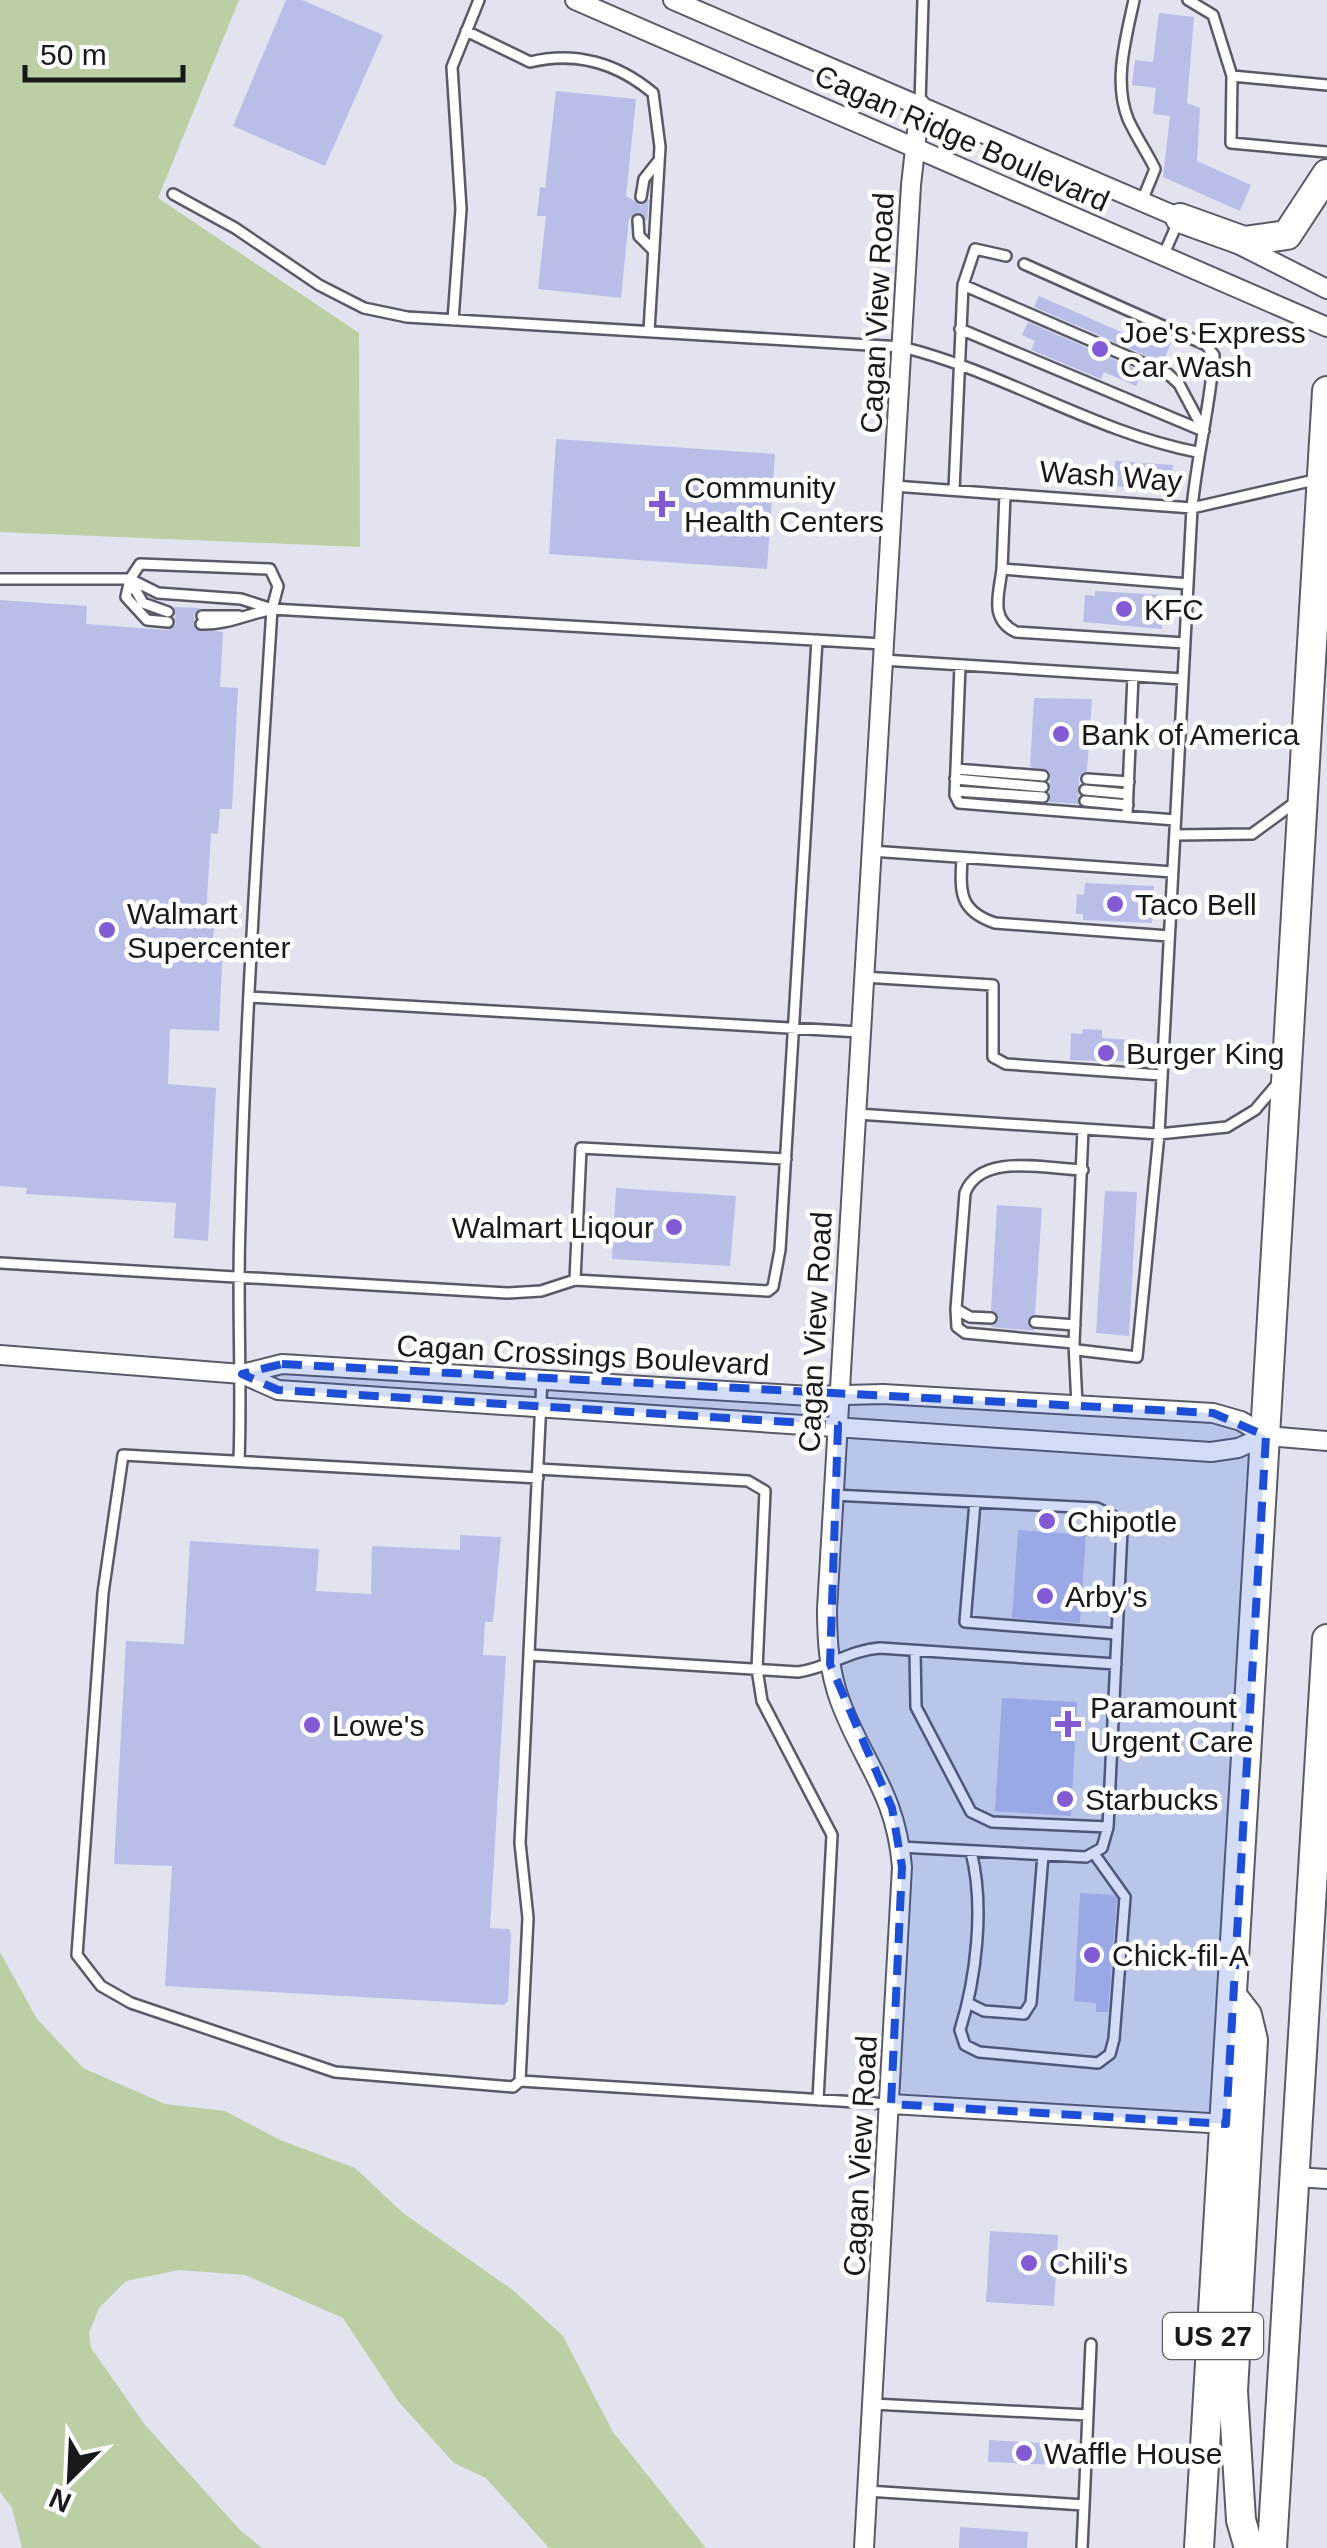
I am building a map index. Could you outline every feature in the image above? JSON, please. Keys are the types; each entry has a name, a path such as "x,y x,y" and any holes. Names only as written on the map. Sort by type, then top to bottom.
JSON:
{"highway":[{"path":"1180,218 1244,241 1287,236 1327,174"},
{"name":"US 27","path":"1200,2548 1327,392"},
{"name":"US 27","path":"1272,2548 1327,1639"},
{"path":"1233,1997 1247,2014 1253,2040 1233,2391 1240,2520 1249,2548"}],"street":[{"name":"Cagan Ridge Boulevard","path":"575,0 1327,327"},
{"name":"Cagan Ridge Boulevard","path":"673,0 1180,218 1327,290"},
{"name":"Cagan View Road","path":"864,2548 891,2104 900,1846 886,1790 847,1718 830,1664 827,1609 914,148 920,104"},
{"name":"Cagan Crossings Boulevard","path":"0,1355 242,1374 282,1364 1214,1413 1241,1421 1266,1436"},
{"path":"242,1374 278,1390 1211,1452 1266,1436 1327,1441"},
{"path":"891,2104 1226,2124"},
{"path":"1296,2177 1327,2179"}],"lane":[{"path":"453,320 460,210 452,67 479,0"},
{"path":"920,104 924,0"},
{"path":"1134,0 1123,57 1122,94 1128,118 1155,169 1142,202"},
{"path":"1188,0 1213,15 1232,76 1231,143 1327,152"},
{"path":"466,30 530,62 556,56 582,57 642,84 652,94 658,113 659,160 648,331"},
{"path":"1232,76 1327,85"},
{"path":"640,197 644,179 659,160"},
{"path":"174,194 364,308 453,320 902,347 958,361 1147,442 1197,452"},
{"path":"1163,256 1180,218"},
{"path":"638,220 640,236 654,252"},
{"path":"954,490 963,284 975,248 1006,256"},
{"path":"1024,264 1212,349 1210,416 1197,452 1192,508 1160,1134 1137,1356 966,1333 957,1326 956,1309 965,1193 971,1177 986,1167 1083,1170"},
{"path":"963,284 1168,374 1178,384 1204,432"},
{"path":"960,329 1204,432"},
{"name":"Wash Way","path":"894,486 1192,508 1322,478"},
{"path":"1005,494 996,612 1002,626 1016,632 1185,643"},
{"path":"168,617 147,620 126,597 130,579 140,564 270,569 278,586 272,609 250,998 238,1277 242,1374 239,1460"},
{"path":"1002,569 1188,584"},
{"path":"0,578 130,579 158,593 241,599 272,609 817,640 960,665 1183,679"},
{"path":"202,620 228,624 239,616 272,609"},
{"path":"0,1262 506,1293 542,1291 575,1280 768,1291 777,1282 778,1272 817,640"},
{"path":"960,665 955,793 959,803 980,808 1128,799"},
{"path":"1128,799 1134,676"},
{"path":"955,793 1043,787 956,774"},
{"path":"1128,799 1086,790 1128,799 1175,820"},
{"path":"1174,835 1252,834 1303,796"},
{"path":"871,852 1173,872"},
{"path":"962,858 960,893 965,908 977,917 995,923 1169,936"},
{"path":"863,977 993,985 993,1057 1006,1064 1162,1075"},
{"path":"250,998 860,1032"},
{"path":"855,1114 1160,1134 1227,1126 1255,1110 1286,1073"},
{"path":"1076,1406 1075,1325 1083,1129"},
{"path":"575,1280 581,1148 786,1159"},
{"path":"956,1309 970,1317 991,1318"},
{"path":"1035,1322 1075,1325"},
{"path":"520,2081 528,1918 520,1843 542,1380"},
{"path":"818,2100 832,1835 824,1812 767,1717 757,1670 766,1499 762,1486 748,1482 123,1455 103,1592 78,1955 101,1986 130,2003 335,2072 513,2087 520,2081 818,2100 891,2104"},
{"path":"833,1495 1097,1508 1113,1516 1122,1530 1108,1827 1102,1848 1096,1854 1043,1855 900,1846"},
{"path":"975,1502 965,1622 1117,1634"},
{"path":"530,1655 798,1672 866,1649 1116,1664"},
{"path":"915,1651 916,1707 964,1804 992,1822 1108,1827"},
{"path":"971,1852 977,1874 970,2004 960,2030 965,2045 980,2052 1098,2063 1110,2054 1114,2039 1125,1897 1096,1854"},
{"path":"970,2004 984,2011 1024,2014 1031,2003 1043,1855"},
{"path":"1082,2548 1091,2344"},
{"path":"873,2404 1088,2415"},
{"path":"867,2491 1084,2505"}],"highlighted area":[{"path":"282,1364 1213,1413 1266,1436 1226,2124 891,2104 902,1867 892,1808 830,1664 838,1425 278,1390 242,1374"}],"green space":[{"path":"0,0 239,0 158,198 359,333 360,547 0,532"},
{"path":"0,1952 37,2019 83,2068 165,2104 225,2111 280,2140 355,2168 403,2213 514,2291 563,2336 613,2432 706,2548 549,2548 486,2478 454,2463 398,2401 343,2318 245,2275 179,2270 126,2281 99,2308 89,2333 91,2348 145,2425 240,2530 262,2548 22,2548 12,2508 0,2492"}],"building":[{"path":"286,0 302,0 383,35 325,166 233,126"},
{"path":"1159,13 1194,17 1187,103 1200,108 1197,161 1251,185 1240,211 1163,177 1170,116 1153,114 1156,88 1132,85 1135,60 1153,62"},
{"path":"556,91 636,99 626,196 641,205 649,199 647,221 638,212 629,219 621,298 538,289 546,216 537,216 540,187 545,188"},
{"path":"1039,296 1146,343 1151,331 1172,340 1164,360 1034,307"},
{"path":"1028,322 1143,372 1136,386 1104,372 1101,379 1031,350 1035,341 1022,335"},
{"name":"Community Health Centers","path":"556,439 775,454 767,569 549,554"},
{"path":"1115,461 1173,465 1171,490 1114,486"},
{"name":"KFC","path":"1095,591 1164,595 1162,629 1083,622 1085,595 1095,596"},
{"name":"Walmart Supercenter","path":"0,600 87,606 86,624 167,630 176,624 174,607 200,608 194,615 195,629 223,632 220,687 238,688 232,809 220,809 218,834 211,833 206,916 214,917 213,942 223,943 219,1031 170,1029 168,1084 216,1088 208,1241 174,1238 176,1203 26,1194 27,1188 0,1186"},
{"name":"Bank of America","path":"1034,698 1092,699 1087,771 1079,777 1078,804 1049,802 1050,772 1030,767"},
{"name":"Taco Bell","path":"1085,883 1154,886 1152,923 1083,920 1083,914 1076,914 1077,894 1084,895"},
{"name":"Burger King","path":"1083,1029 1102,1030 1102,1038 1143,1041 1140,1062 1070,1060 1071,1033 1082,1034"},
{"name":"Walmart Liqour","path":"616,1188 736,1196 730,1266 612,1259"},
{"path":"1105,1191 1137,1192 1129,1336 1096,1333"},
{"path":"997,1205 1042,1208 1035,1314 1027,1322 1035,1331 991,1327 999,1319 991,1310"},
{"path":"1018,1530 1086,1535 1080,1623 1012,1618"},
{"name":"Lowe's","path":"460,1535 501,1537 493,1622 485,1622 483,1655 506,1656 490,1928 509,1929 511,1934 508,2001 504,2005 165,1986 172,1866 114,1864 126,1641 184,1644 190,1541 319,1549 316,1591 371,1594 372,1546 460,1550"},
{"path":"1002,1698 1077,1702 1071,1816 995,1811"},
{"path":"1080,1893 1114,1895 1117,1899 1108,2012 1096,2012 1096,2003 1074,2001"},
{"name":"Chili's","path":"990,2231 1058,2235 1057,2252 1070,2252 1068,2274 1056,2274 1054,2306 986,2302"},
{"name":"Waffle House","path":"989,2440 1060,2444 1059,2465 988,2462"},
{"path":"960,2527 1028,2532 1027,2548 959,2548"}],"place":[{"name":"Joe's Express Car Wash","path":"1100,349"},
{"name":"Community Health Centers","path":"662,504"},
{"name":"KFC","path":"1124,609"},
{"name":"Bank of America","path":"1061,734"},
{"name":"Taco Bell","path":"1115,904"},
{"name":"Walmart Supercenter","path":"107,930"},
{"name":"Burger King","path":"1106,1053"},
{"name":"Walmart Liqour","path":"674,1227"},
{"name":"Chipotle","path":"1047,1521"},
{"name":"Arby's","path":"1045,1596"},
{"name":"Paramount Urgent Care","path":"1068,1724"},
{"name":"Lowe's","path":"312,1725"},
{"name":"Starbucks","path":"1065,1799"},
{"name":"Chick-fil-A","path":"1092,1955"},
{"name":"Chili's","path":"1029,2263"},
{"name":"Waffle House","path":"1024,2453"}]}
